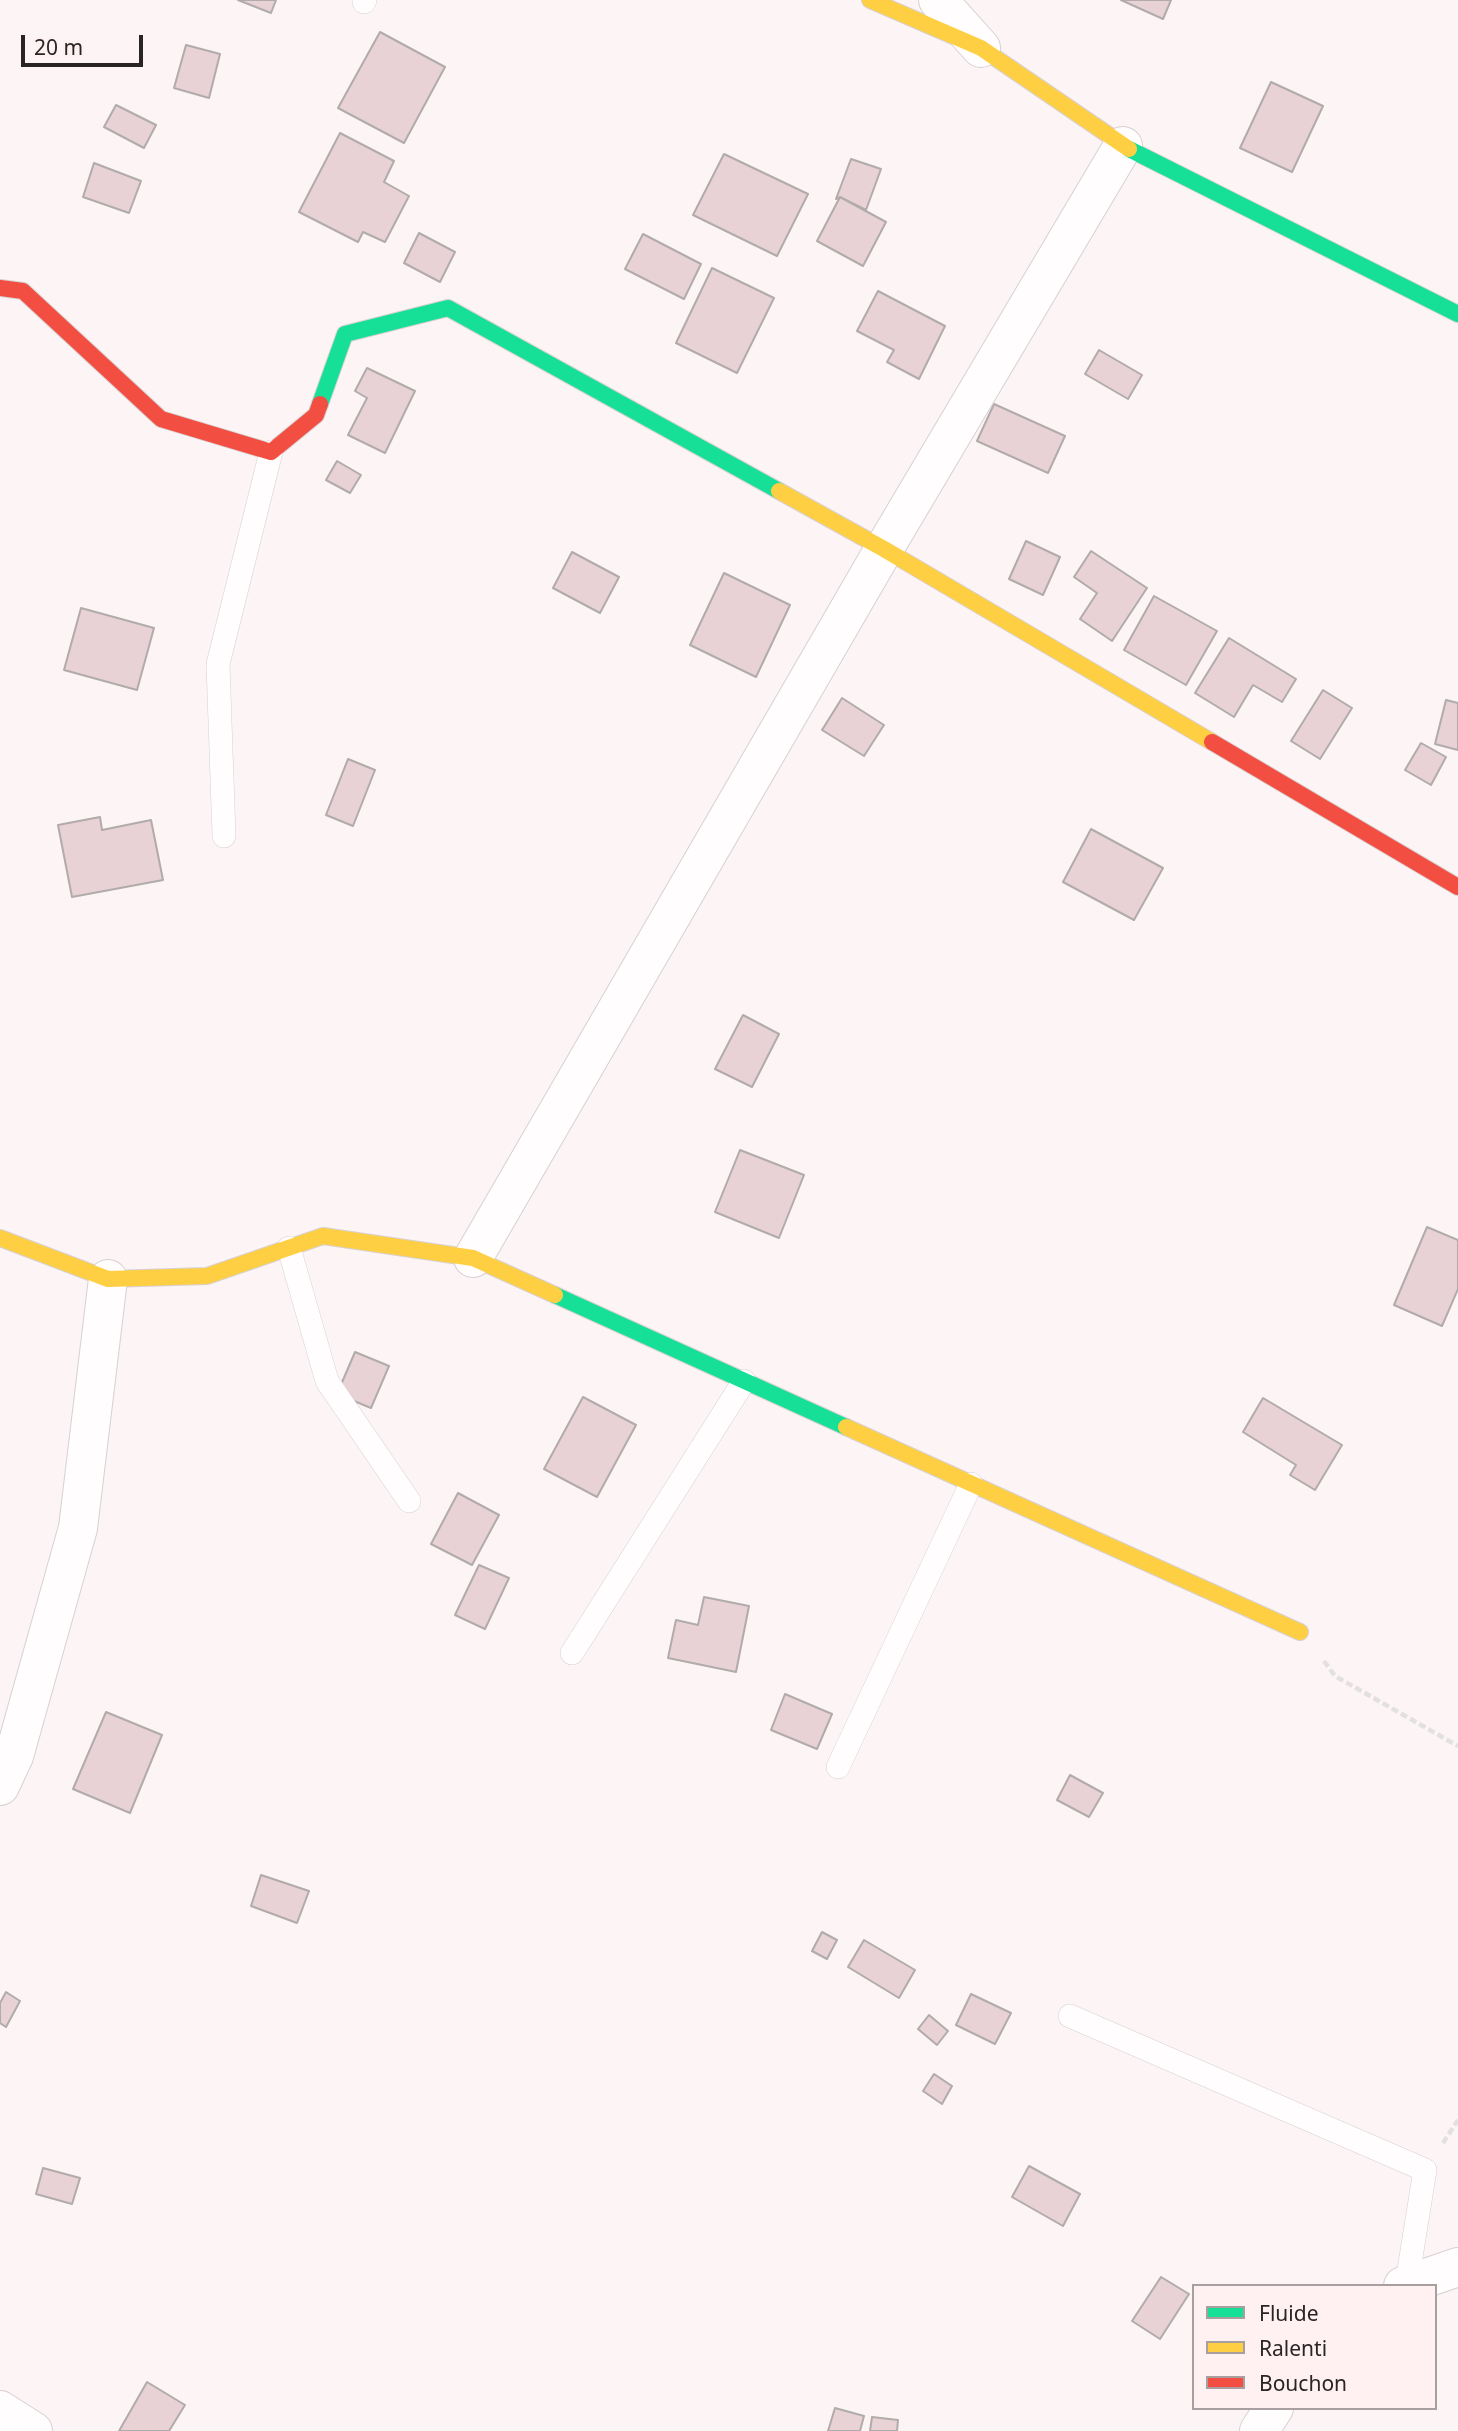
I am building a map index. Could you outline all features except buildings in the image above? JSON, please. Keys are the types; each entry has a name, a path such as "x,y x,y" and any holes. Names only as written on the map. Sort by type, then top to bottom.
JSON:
{"street":[{"path":"870,0 981,48 1124,145 1458,314"},
{"path":"938,0 981,48"},
{"path":"473,1258 884,549 1124,145"},
{"path":"0,288 23,290 161,419 271,452 316,415 345,334 449,309 884,549 1458,887"},
{"path":"0,1238 108,1279 207,1276 323,1236 473,1258 1300,1632"},
{"path":"0,1786 14,1756 78,1528 108,1279"},
{"path":"1405,2284 1458,2267"},
{"path":"0,2410 33,2431"},
{"path":"1259,2431 1273,2410"}],"lane":[{"path":"224,836 218,664 271,452"},
{"path":"289,1248 327,1381 409,1501"},
{"path":"572,1653 744,1381"},
{"path":"838,1768 971,1484"},
{"path":"1070,2016 1425,2170 1405,2284"}],"path":[{"path":"1300,1632 1335,1676 1458,1746"}],"traffic: fast":[{"path":"1129,149 1458,314"},
{"path":"320,404 345,334 448,308 779,491"},
{"path":"555,1295 846,1427"}],"traffic: slow":[{"path":"870,0 981,48 1129,149"},
{"path":"779,491 884,549 1212,742"},
{"path":"0,1238 108,1279 207,1276 323,1236 473,1258 555,1295"},
{"path":"846,1427 1300,1632"}],"traffic: jam":[{"path":"0,288 23,291 161,419 271,452 316,415 320,404"},
{"path":"1212,742 1458,887"}]}
